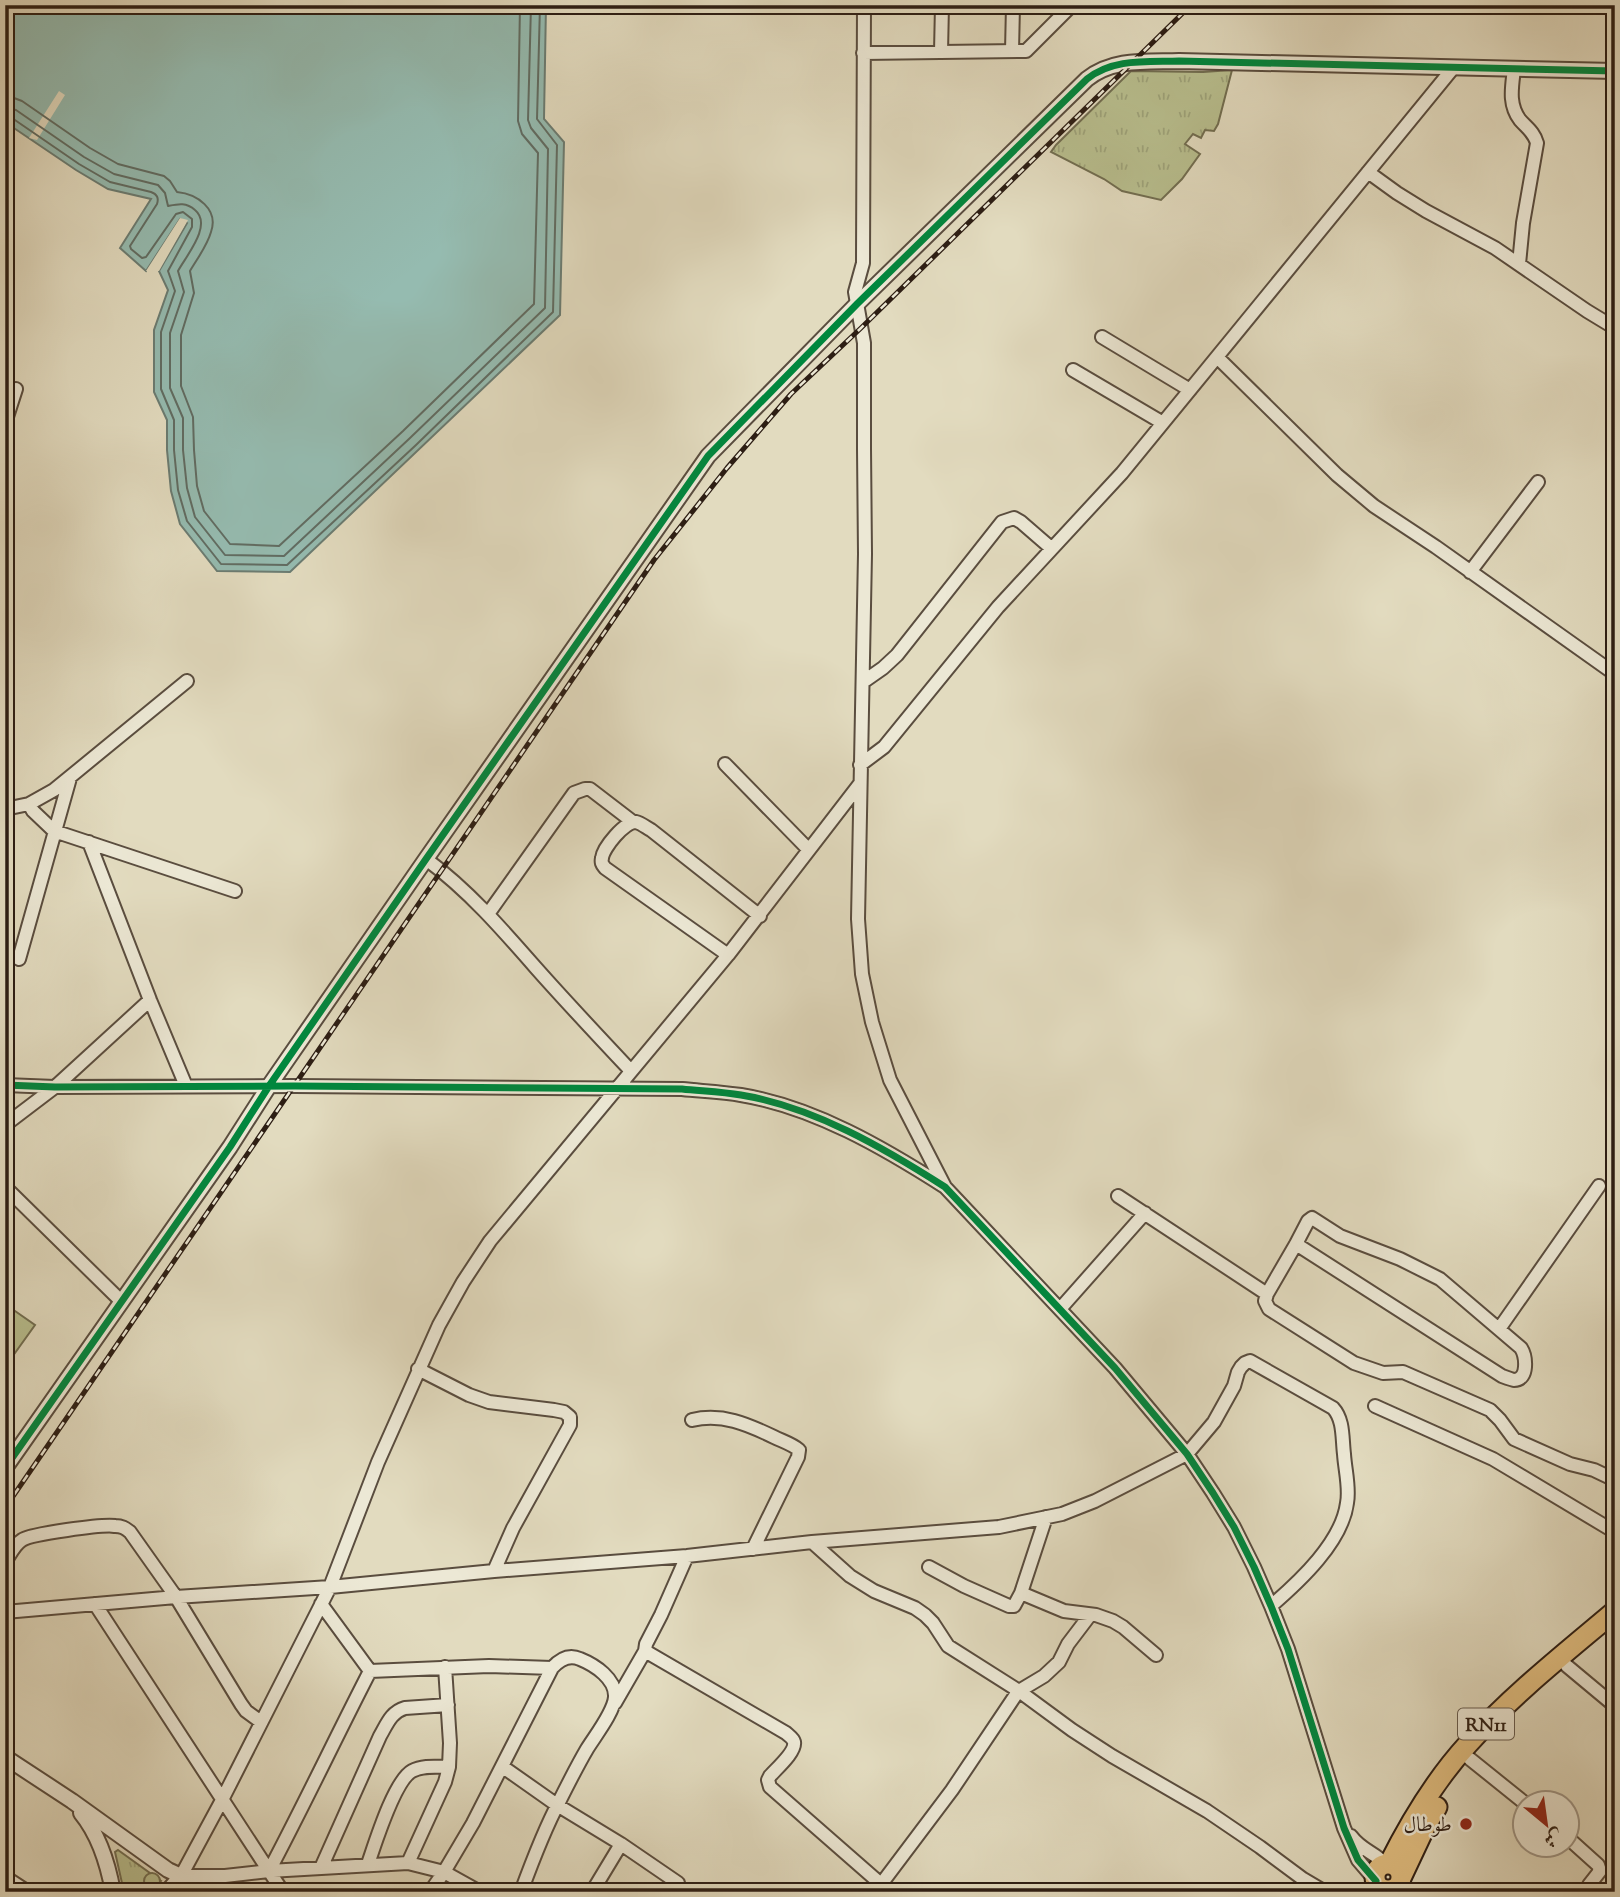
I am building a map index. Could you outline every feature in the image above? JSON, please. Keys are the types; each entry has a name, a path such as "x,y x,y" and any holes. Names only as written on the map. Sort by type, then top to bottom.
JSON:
{"main road":[{"name":"RN11","path":"1386,1881 1470,1759 1511,1715 1614,1625"},
{"name":"RN11","path":"1386,1881 1437,1784 1466,1746 1518,1693 1614,1625"}],"street":[{"path":"864,5 863,263 855,292 864,343 865,554 858,919 862,974 872,1022 890,1080 946,1187 1115,1368 1187,1454 1234,1527 1255,1567 1288,1649 1343,1828 1358,1860 1386,1881"},
{"path":"941,52 942,5"},
{"path":"1012,51 1013,5"},
{"path":"863,53 1026,51 1072,5"},
{"path":"5,1468 692,475 857,304 1087,79 1109,66 1132,62 1179,61 1615,71"},
{"path":"860,765 884,747 998,607 1122,473 1454,67"},
{"path":"1514,69 1512,104 1521,121 1534,134 1537,143 1519,264"},
{"path":"1368,172 1418,206 1463,229 1519,264 1615,328"},
{"path":"1102,337 1190,390"},
{"path":"1217,357 1337,475 1374,506 1615,674"},
{"path":"1073,370 1163,423"},
{"path":"5,424 16,389"},
{"path":"1470,572 1538,482"},
{"path":"863,682 897,655 1002,522 1014,519 1021,522 1051,548"},
{"path":"5,809 29,804 54,790 187,681"},
{"path":"725,764 809,849"},
{"path":"19,959 70,775"},
{"path":"167,1892 181,1876 222,1800 330,1587 378,1462 418,1369 451,1304 490,1241 760,916 859,785"},
{"path":"488,914 574,793 590,789 633,822 651,830 760,916"},
{"path":"29,804 54,831 235,891"},
{"path":"633,822 612,839 602,856 603,865 609,872 728,955"},
{"path":"89,842 186,1086"},
{"path":"426,859 443,871 488,914 631,1071"},
{"path":"5,1125 55,1087 150,1000"},
{"path":"5,1086 682,1089 741,1095 812,1115 848,1131 946,1187"},
{"path":"1499,1329 1599,1186"},
{"path":"5,1187 122,1302"},
{"path":"1118,1196 1267,1294"},
{"path":"1060,1309 1145,1213"},
{"path":"1296,1244 1502,1376 1518,1380 1523,1375 1524,1354 1521,1348 1440,1279 1400,1259 1340,1236 1312,1218 1308,1221 1267,1294 1265,1301 1269,1309 1354,1363 1383,1373 1403,1372 1490,1410 1514,1439 1570,1464 1594,1470 1615,1480"},
{"path":"5,1612 330,1587 999,1527 1062,1514 1095,1501 1187,1454 1214,1422 1234,1386 1238,1372 1248,1361 1333,1408 1340,1418 1348,1500 1344,1517 1328,1545 1306,1573 1271,1606"},
{"path":"418,1369 489,1402 554,1410 568,1413 570,1417 569,1425 513,1528 494,1571"},
{"path":"1375,1406 1493,1459 1615,1532"},
{"path":"692,1420 713,1417 729,1419 769,1434 799,1450 753,1549"},
{"path":"929,1567 1009,1606 1016,1604 1046,1517"},
{"path":"5,1562 18,1544 27,1537 92,1527 122,1527 130,1532 176,1597 241,1704 261,1722"},
{"path":"812,1542 850,1576 874,1591 926,1615 948,1646 1019,1691 1112,1756 1207,1811 1325,1892"},
{"path":"521,1892 557,1804 645,1651 688,1556"},
{"path":"1021,1592 1064,1611 1102,1617 1118,1624 1156,1655"},
{"path":"94,1604 283,1892"},
{"path":"321,1604 370,1671"},
{"path":"645,1651 793,1739 792,1751 768,1780 770,1787 884,1889 1019,1691 1044,1676 1059,1662 1068,1644 1090,1615"},
{"path":"430,1892 473,1823 552,1668 568,1657 579,1658 588,1663 612,1683 615,1698 613,1707"},
{"path":"370,1671 505,1666 552,1668"},
{"path":"1567,1666 1615,1706"},
{"path":"408,1863 445,1782 449,1767 445,1667"},
{"path":"270,1871 370,1671"},
{"path":"321,1868 391,1717 398,1710 405,1708 448,1705"},
{"path":"5,1758 72,1801 168,1870 181,1876 225,1876 408,1863 444,1872 480,1892"},
{"path":"1470,1759 1512,1793"},
{"path":"368,1864 404,1777 426,1767 449,1767"},
{"path":"503,1767 678,1883"},
{"path":"72,1801 96,1835 114,1892"},
{"path":"1343,1828 1357,1844 1379,1858 1386,1881"},
{"path":"592,1892 621,1844"},
{"path":"1582,1851 1598,1865 1600,1871 1589,1885"},
{"path":"5,1877 29,1892"}],"green space":[{"path":"1232,70 1218,124 1214,131 1205,130 1201,138 1193,134 1185,144 1200,154 1182,179 1161,200 1122,191 1051,152 1131,71"},
{"path":"5,1304 35,1325 5,1367"},
{"path":"118,1850 161,1881 151,1892 124,1892 115,1852"},
{"path":"149,1873 155,1873 160,1881 158,1887 149,1889 144,1884 144,1878"}],"water":[{"path":"5,5 546,5 544,119 564,142 560,315 290,572 217,571 180,524 171,491 167,420 154,392 154,330 168,290 159,271 187,223 180,219 146,271 120,248 151,199 108,189 5,122"}],"pier":[{"path":"59,91 65,95 37,140 29,138"},
{"path":"180,218 188,220 159,271 156,271 181,223 150,271 146,271"}],"railway":[{"path":"5,1508 654,560 727,468 791,394 1191,5"}],"cycle path":[{"path":"5,1468 708,456 857,304 1087,79 1119,64 1155,61 1615,71"},
{"path":"5,1085 682,1089 741,1095 795,1109 848,1131 898,1158 945,1187 1115,1368 1187,1454 1213,1493 1234,1527 1271,1606 1288,1649 1344,1828 1358,1860 1376,1881"}],"place":[{"name":"طوطال","path":"1466,1824"}]}
